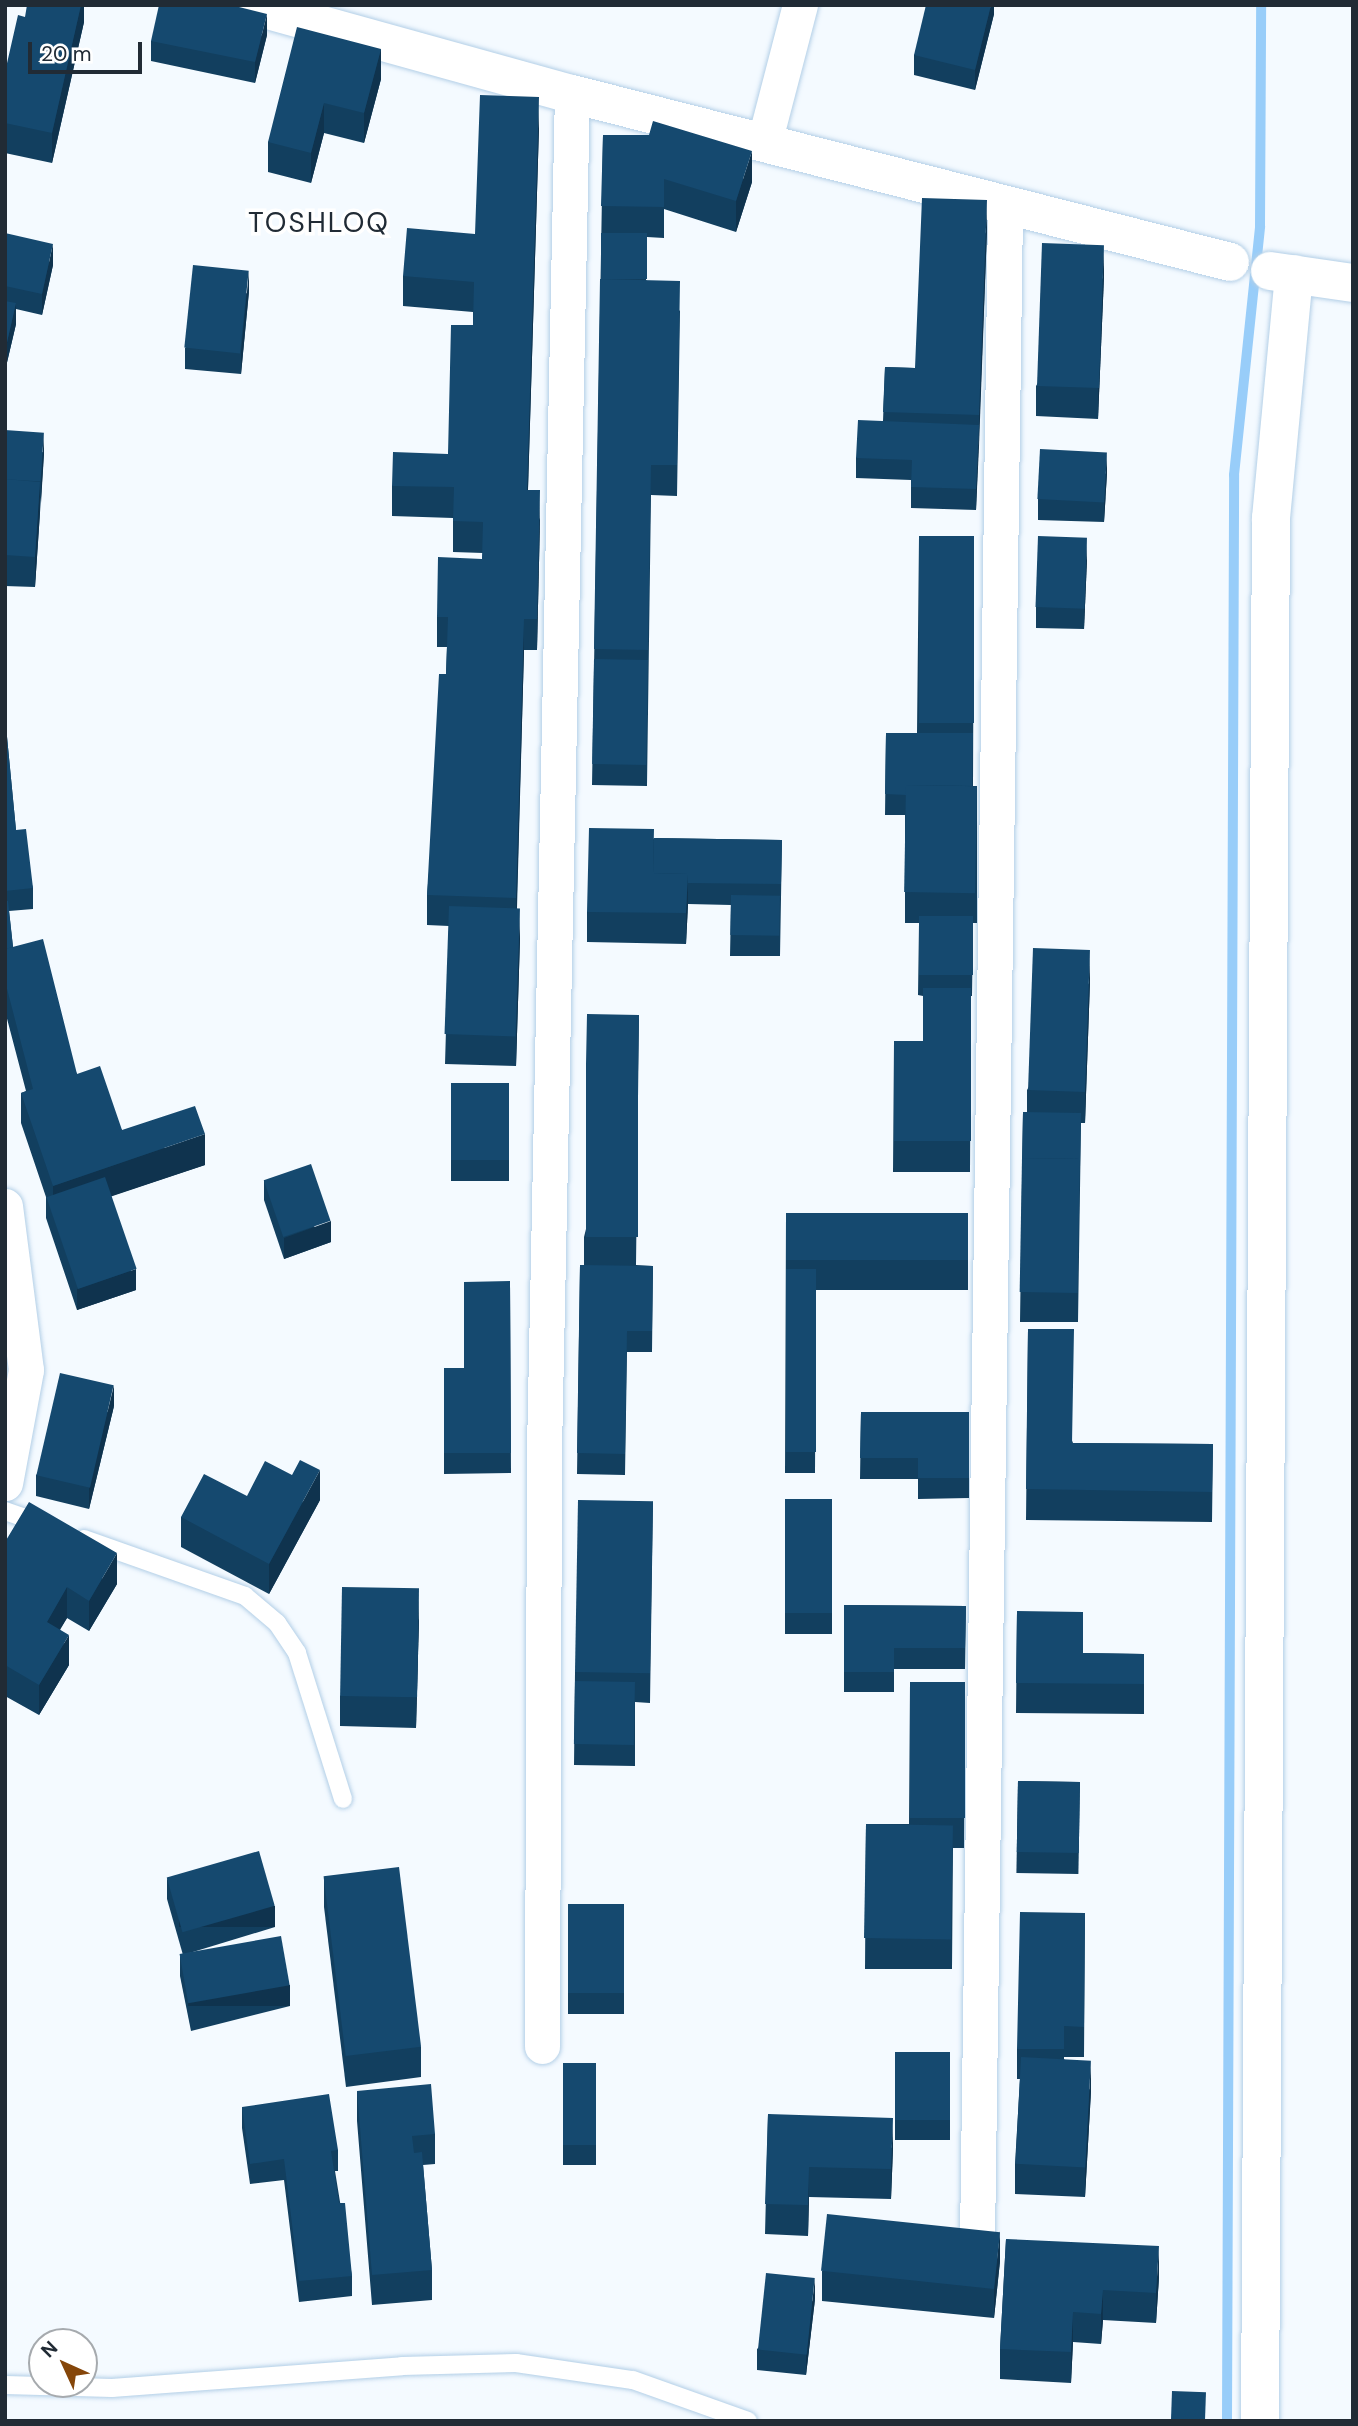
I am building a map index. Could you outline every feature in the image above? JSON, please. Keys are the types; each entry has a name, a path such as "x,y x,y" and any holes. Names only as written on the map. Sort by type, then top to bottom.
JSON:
{"street":[{"path":"250,5 572,94 1230,262 1353,283"},
{"path":"764,143 800,5"},
{"path":"542,2046 544,1450 572,94"},
{"path":"977,2240 1005,205"},
{"path":"1260,2421 1271,518 1281,272"},
{"path":"5,1206 26,1370 5,1482"}],"lane":[{"path":"5,1511 246,1596 277,1623 297,1653 343,1799"},
{"path":"5,2385 112,2388 402,2366 516,2363 634,2380 748,2421"}],"building":[{"path":"27,5 81,5 52,133 5,123 5,72 18,15 25,17"},
{"path":"159,5 231,5 267,14 255,62 151,41"},
{"path":"926,5 991,5 975,70 914,55"},
{"path":"297,27 381,49 364,113 324,103 311,153 268,142"},
{"path":"480,95 539,97 527,490 540,490 537,619 524,619 516,898 427,895 439,674 446,674 448,617 437,617 438,557 482,559 483,522 453,521 454,487 392,486 393,452 448,454 451,325 473,325 474,282 403,276 407,228 475,234"},
{"path":"653,121 752,151 736,201 664,179 664,207 601,206 603,135 649,135"},
{"path":"922,198 987,200 979,415 883,412 885,367 915,368"},
{"path":"5,233 53,244 42,294 5,286"},
{"path":"601,233 647,233 647,279 601,279"},
{"path":"1042,243 1104,245 1099,388 1037,386"},
{"path":"193,265 249,271 240,353 184,348"},
{"path":"600,279 680,281 677,465 651,465 648,650 594,649"},
{"path":"5,301 16,303 5,351"},
{"path":"858,420 979,425 976,489 911,487 912,460 856,458"},
{"path":"5,430 44,433 40,482 5,479"},
{"path":"1040,449 1107,453 1104,502 1037,499"},
{"path":"5,479 40,482 35,557 5,555"},
{"path":"919,536 974,536 974,723 919,723"},
{"path":"1038,536 1087,538 1084,609 1036,607"},
{"path":"594,659 648,660 646,765 592,764"},
{"path":"5,716 16,830 26,829 33,888 5,891"},
{"path":"886,733 973,733 972,786 906,785 906,795 885,794"},
{"path":"906,785 977,786 975,893 904,892"},
{"path":"589,828 654,829 653,873 688,874 686,913 587,912"},
{"path":"654,838 782,840 781,884 688,883 688,874 653,873"},
{"path":"731,895 780,896 779,936 730,935"},
{"path":"5,901 8,901 13,947 5,949"},
{"path":"449,906 520,908 515,1036 445,1034"},
{"path":"919,916 973,916 973,975 919,975"},
{"path":"43,939 77,1074 100,1066 122,1130 195,1106 205,1134 53,1186 21,1093 33,1089 5,981 5,949"},
{"path":"1033,948 1090,950 1085,1092 1028,1090"},
{"path":"923,988 971,988 971,1041 923,1041"},
{"path":"587,1014 639,1015 638,1073 638,1064 586,1064"},
{"path":"894,1041 971,1041 971,1141 894,1141"},
{"path":"586,1064 638,1064 638,1237 586,1237"},
{"path":"451,1083 509,1083 509,1160 451,1160"},
{"path":"1023,1112 1081,1113 1080,1168 1080,1159 1022,1158"},
{"path":"1022,1158 1080,1159 1078,1293 1020,1292"},
{"path":"311,1164 331,1221 283,1237 264,1180"},
{"path":"105,1177 137,1269 78,1289 46,1197"},
{"path":"786,1213 968,1213 968,1260 786,1260"},
{"path":"580,1265 653,1266 652,1331 627,1331 625,1454 577,1453"},
{"path":"786,1269 816,1269 816,1452 786,1452"},
{"path":"510,1281 511,1453 444,1453 444,1368 464,1368 464,1282"},
{"path":"1028,1329 1074,1329 1072,1443 1213,1444 1212,1492 1026,1489"},
{"path":"60,1373 114,1385 90,1488 36,1475"},
{"path":"861,1412 969,1412 969,1478 918,1478 918,1458 860,1458"},
{"path":"300,1460 320,1470 269,1564 181,1517 204,1474 247,1496 265,1461 292,1475"},
{"path":"785,1499 832,1499 832,1613 785,1613"},
{"path":"578,1500 653,1501 650,1673 575,1672"},
{"path":"29,1502 117,1553 89,1601 67,1587 47,1622 69,1635 39,1685 5,1665 5,1542"},
{"path":"342,1587 419,1588 417,1697 340,1696"},
{"path":"844,1605 966,1606 965,1648 894,1648 894,1672 844,1672"},
{"path":"1017,1611 1083,1612 1083,1653 1144,1654 1144,1684 1016,1683"},
{"path":"575,1681 635,1682 634,1745 574,1744"},
{"path":"910,1682 965,1682 965,1818 910,1818"},
{"path":"1018,1781 1080,1782 1079,1853 1017,1852"},
{"path":"866,1824 953,1826 951,1940 864,1938"},
{"path":"259,1851 275,1906 182,1932 167,1877"},
{"path":"399,1867 421,2047 346,2056 324,1876"},
{"path":"568,1904 624,1904 624,1993 568,1993"},
{"path":"1020,1912 1085,1913 1084,2027 1064,2026 1064,2049 1017,2049"},
{"path":"281,1936 290,1985 188,2003 180,1954"},
{"path":"895,2052 950,2052 950,2120 895,2120"},
{"path":"1021,2057 1091,2061 1085,2168 1015,2164"},
{"path":"563,2063 596,2063 596,2145 563,2145"},
{"path":"431,2084 435,2134 412,2136 414,2153 422,2152 432,2270 372,2275 357,2091"},
{"path":"329,2094 338,2150 331,2151 339,2203 345,2203 352,2276 299,2281 284,2159 250,2164 242,2107"},
{"path":"768,2114 893,2118 891,2169 809,2167 808,2205 765,2204"},
{"path":"827,2214 1000,2232 994,2289 821,2271"},
{"path":"1006,2239 1159,2246 1156,2293 1103,2290 1101,2314 1073,2312 1071,2352 1000,2349"},
{"path":"766,2273 815,2278 807,2355 758,2350"},
{"path":"1172,2391 1206,2392 1205,2421 1171,2421"}],"waterway":[{"path":"1227,2421 1234,475 1260,226 1261,5"}],"district":[{"name":"TOSHLOQ","path":"319,223"}]}
